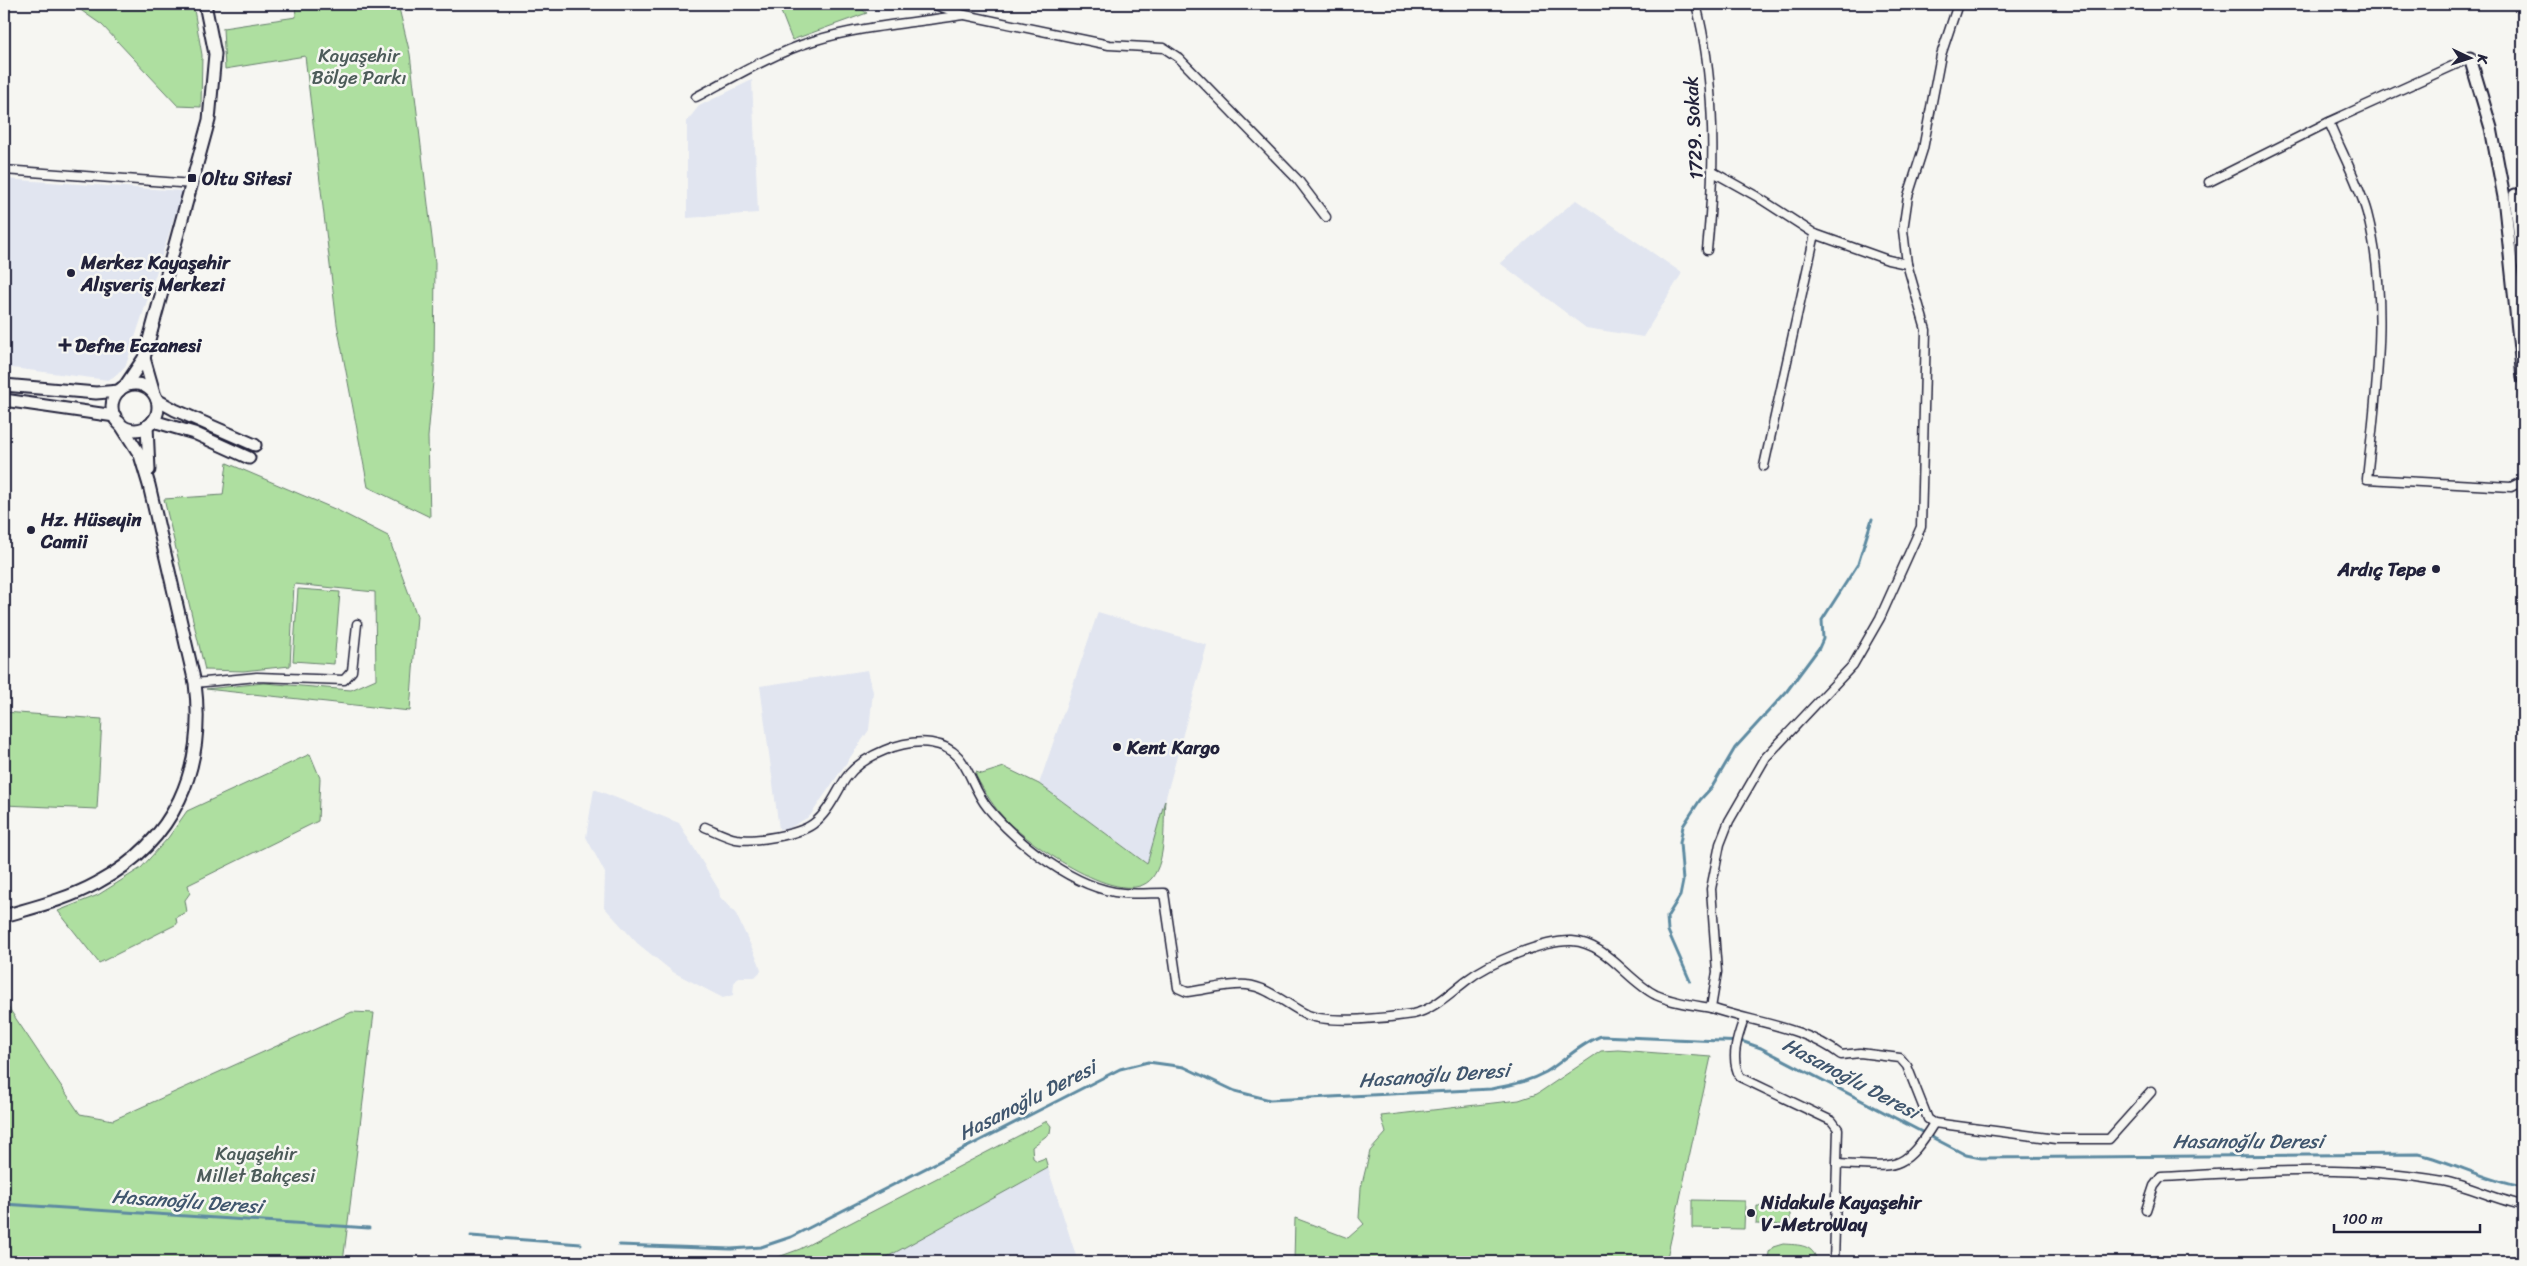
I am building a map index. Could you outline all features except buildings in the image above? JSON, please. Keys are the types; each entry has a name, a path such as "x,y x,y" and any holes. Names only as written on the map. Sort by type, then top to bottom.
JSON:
{"street":[{"path":"4,916 54,901 96,884 122,868 158,834 174,810 191,773 195,750 198,708 195,682 150,485 133,442 117,419 113,400 144,358 210,120 215,71 213,38 205,4"},
{"path":"932,4 965,15 1109,45 1164,48 1179,58 1298,180 1326,217"},
{"name":"1729. Sokak","path":"1696,4 1701,25 1708,83 1714,172 1707,250"},
{"path":"1712,1008 1717,958 1711,889 1720,844 1729,822 1766,757 1853,665 1880,618 1921,527 1926,330 1907,264 1903,230 1908,196 1923,150 1941,55 1958,4"},
{"path":"696,97 758,64 811,42 856,30 965,15"},
{"path":"2210,182 2329,122 2470,58 2514,195 2523,264"},
{"path":"2329,122 2367,211 2379,284 2379,351 2367,479 2511,487 2523,481"},
{"path":"4,170 193,184"},
{"path":"1714,172 1756,196 1814,234 1888,260 1907,264"},
{"path":"2514,195 2523,378"},
{"path":"1764,466 1814,234"},
{"path":"144,358 156,397 158,411 150,423 150,485"},
{"path":"4,385 96,393 144,385 156,397 175,410 254,445"},
{"path":"4,400 117,419 132,429 150,423 210,439 249,458"},
{"path":"195,682 257,677 344,680 352,671 357,624"},
{"path":"705,827 736,839 753,840 793,832 813,824 836,797 846,779 857,766 880,753 905,745 928,743 944,746 958,755 970,772 986,806 1025,845 1048,861 1090,884 1107,890 1122,893 1164,892 1178,988 1187,992 1248,985 1284,999 1308,1015 1331,1020 1414,1014 1442,999 1489,965 1556,942 1572,941 1586,944 1608,956 1655,995 1681,1004 1712,1008 1744,1019 1788,1028 1819,1040 1840,1055 1860,1053 1900,1058 1907,1066 1928,1119 1934,1123 2056,1139 2110,1139 2151,1092"},
{"path":"1744,1019 1734,1054 1736,1070 1740,1078 1832,1121 1838,1129 1834,1262"},
{"path":"1838,1164 1890,1166 1902,1162 1912,1155 1934,1123"},
{"path":"2146,1210 2154,1186 2161,1177 2345,1170 2444,1182 2504,1202 2523,1205"}],"shaded area":[{"path":"861,4 951,4 876,11"},
{"path":"752,80 758,213 687,218 687,121 699,106"},
{"name":"Merkez Kayaşehir Alışveriş Merkezi","path":"4,179 183,191 126,365 118,374 108,380 4,367"},
{"path":"1576,200 1682,273 1643,337 1586,328 1500,263"},
{"path":"1098,612 1207,645 1148,864 1039,784"},
{"path":"868,670 873,692 869,730 810,816 788,829 779,829 760,686"},
{"path":"594,789 679,823 719,890 720,897 736,914 759,963 761,971 755,977 739,977 734,983 733,995 723,998 673,972 637,943 604,907 605,873 586,837"},
{"path":"1048,1168 1078,1262 878,1262"}],"green space":[{"path":"72,4 193,4 202,55 201,107 178,106 102,25"},
{"name":"Kayaşehir Bölge Parkı","path":"295,4 398,4 410,54 435,263 434,371 428,437 430,517 368,487 337,324 305,56 225,69 223,28 296,17"},
{"path":"778,4 854,4 867,13 792,40"},
{"path":"227,463 337,510 388,536 417,616 410,711 206,689 264,683 351,690 376,679 375,592 294,584 290,666 243,671 205,670 164,499 223,495"},
{"path":"298,589 340,592 334,664 293,661"},
{"path":"4,712 102,719 97,809 4,805"},
{"path":"310,754 320,778 318,821 188,885 190,893 185,900 187,912 176,917 177,924 99,963 58,911 98,895 141,868 168,838 187,811"},
{"path":"1004,767 1039,784 1147,864 1165,800 1162,851 1157,870 1152,878 1139,886 1121,887 1100,881 1078,871 1036,845 1003,817 990,800 976,776 976,772 982,774"},
{"name":"Kayaşehir Millet Bahçesi","path":"4,1001 80,1114 113,1120 352,1012 374,1013 343,1262 4,1262"},
{"path":"1618,1050 1711,1057 1666,1262 1294,1262 1295,1218 1348,1238 1364,1224 1359,1218 1361,1188 1370,1151 1386,1133 1381,1116 1519,1100 1537,1094 1601,1051"},
{"path":"1047,1121 1051,1126 1050,1133 1032,1147 1033,1158 1037,1161 1045,1158 1048,1168 878,1262 765,1262 800,1249"},
{"path":"1692,1200 1745,1201 1744,1229 1692,1228"},
{"path":"1757,1206 1790,1208 1790,1225 1756,1224"},
{"path":"1783,1244 1800,1245 1809,1249 1813,1252 1817,1262 1768,1262 1769,1252 1773,1247"}],"waterway":[{"path":"1690,981 1668,931 1667,917 1680,896 1683,881 1680,843 1683,826 1700,800 1712,787 1735,748 1787,691 1819,648 1823,639 1822,620 1858,564 1872,519"},
{"name":"Hasanoğlu Deresi","path":"619,1245 731,1249 761,1247 791,1237 1120,1069 1148,1062 1184,1067 1235,1091 1270,1100 1491,1089 1519,1083 1546,1072 1586,1043 1601,1036 1744,1042 1761,1048 1966,1155 1981,1158 2419,1154 2497,1181 2523,1187"},
{"name":"Hasanoğlu Deresi","path":"4,1204 369,1228"},
{"name":"Hasanoğlu Deresi","path":"471,1236 581,1244"}],"place":[{"name":"Oltu Sitesi","path":"192,178"},
{"name":"Merkez Kayaşehir Alışveriş Merkezi","path":"71,273"},
{"name":"Defne Eczanesi","path":"65,345"},
{"name":"Hz. Hüseyin Camii","path":"31,530"},
{"name":"Ardıç Tepe","path":"2436,569"},
{"name":"Kent Kargo","path":"1117,747"},
{"name":"Nidakule Kayaşehir V-MetroWay","path":"1751,1213"}]}
